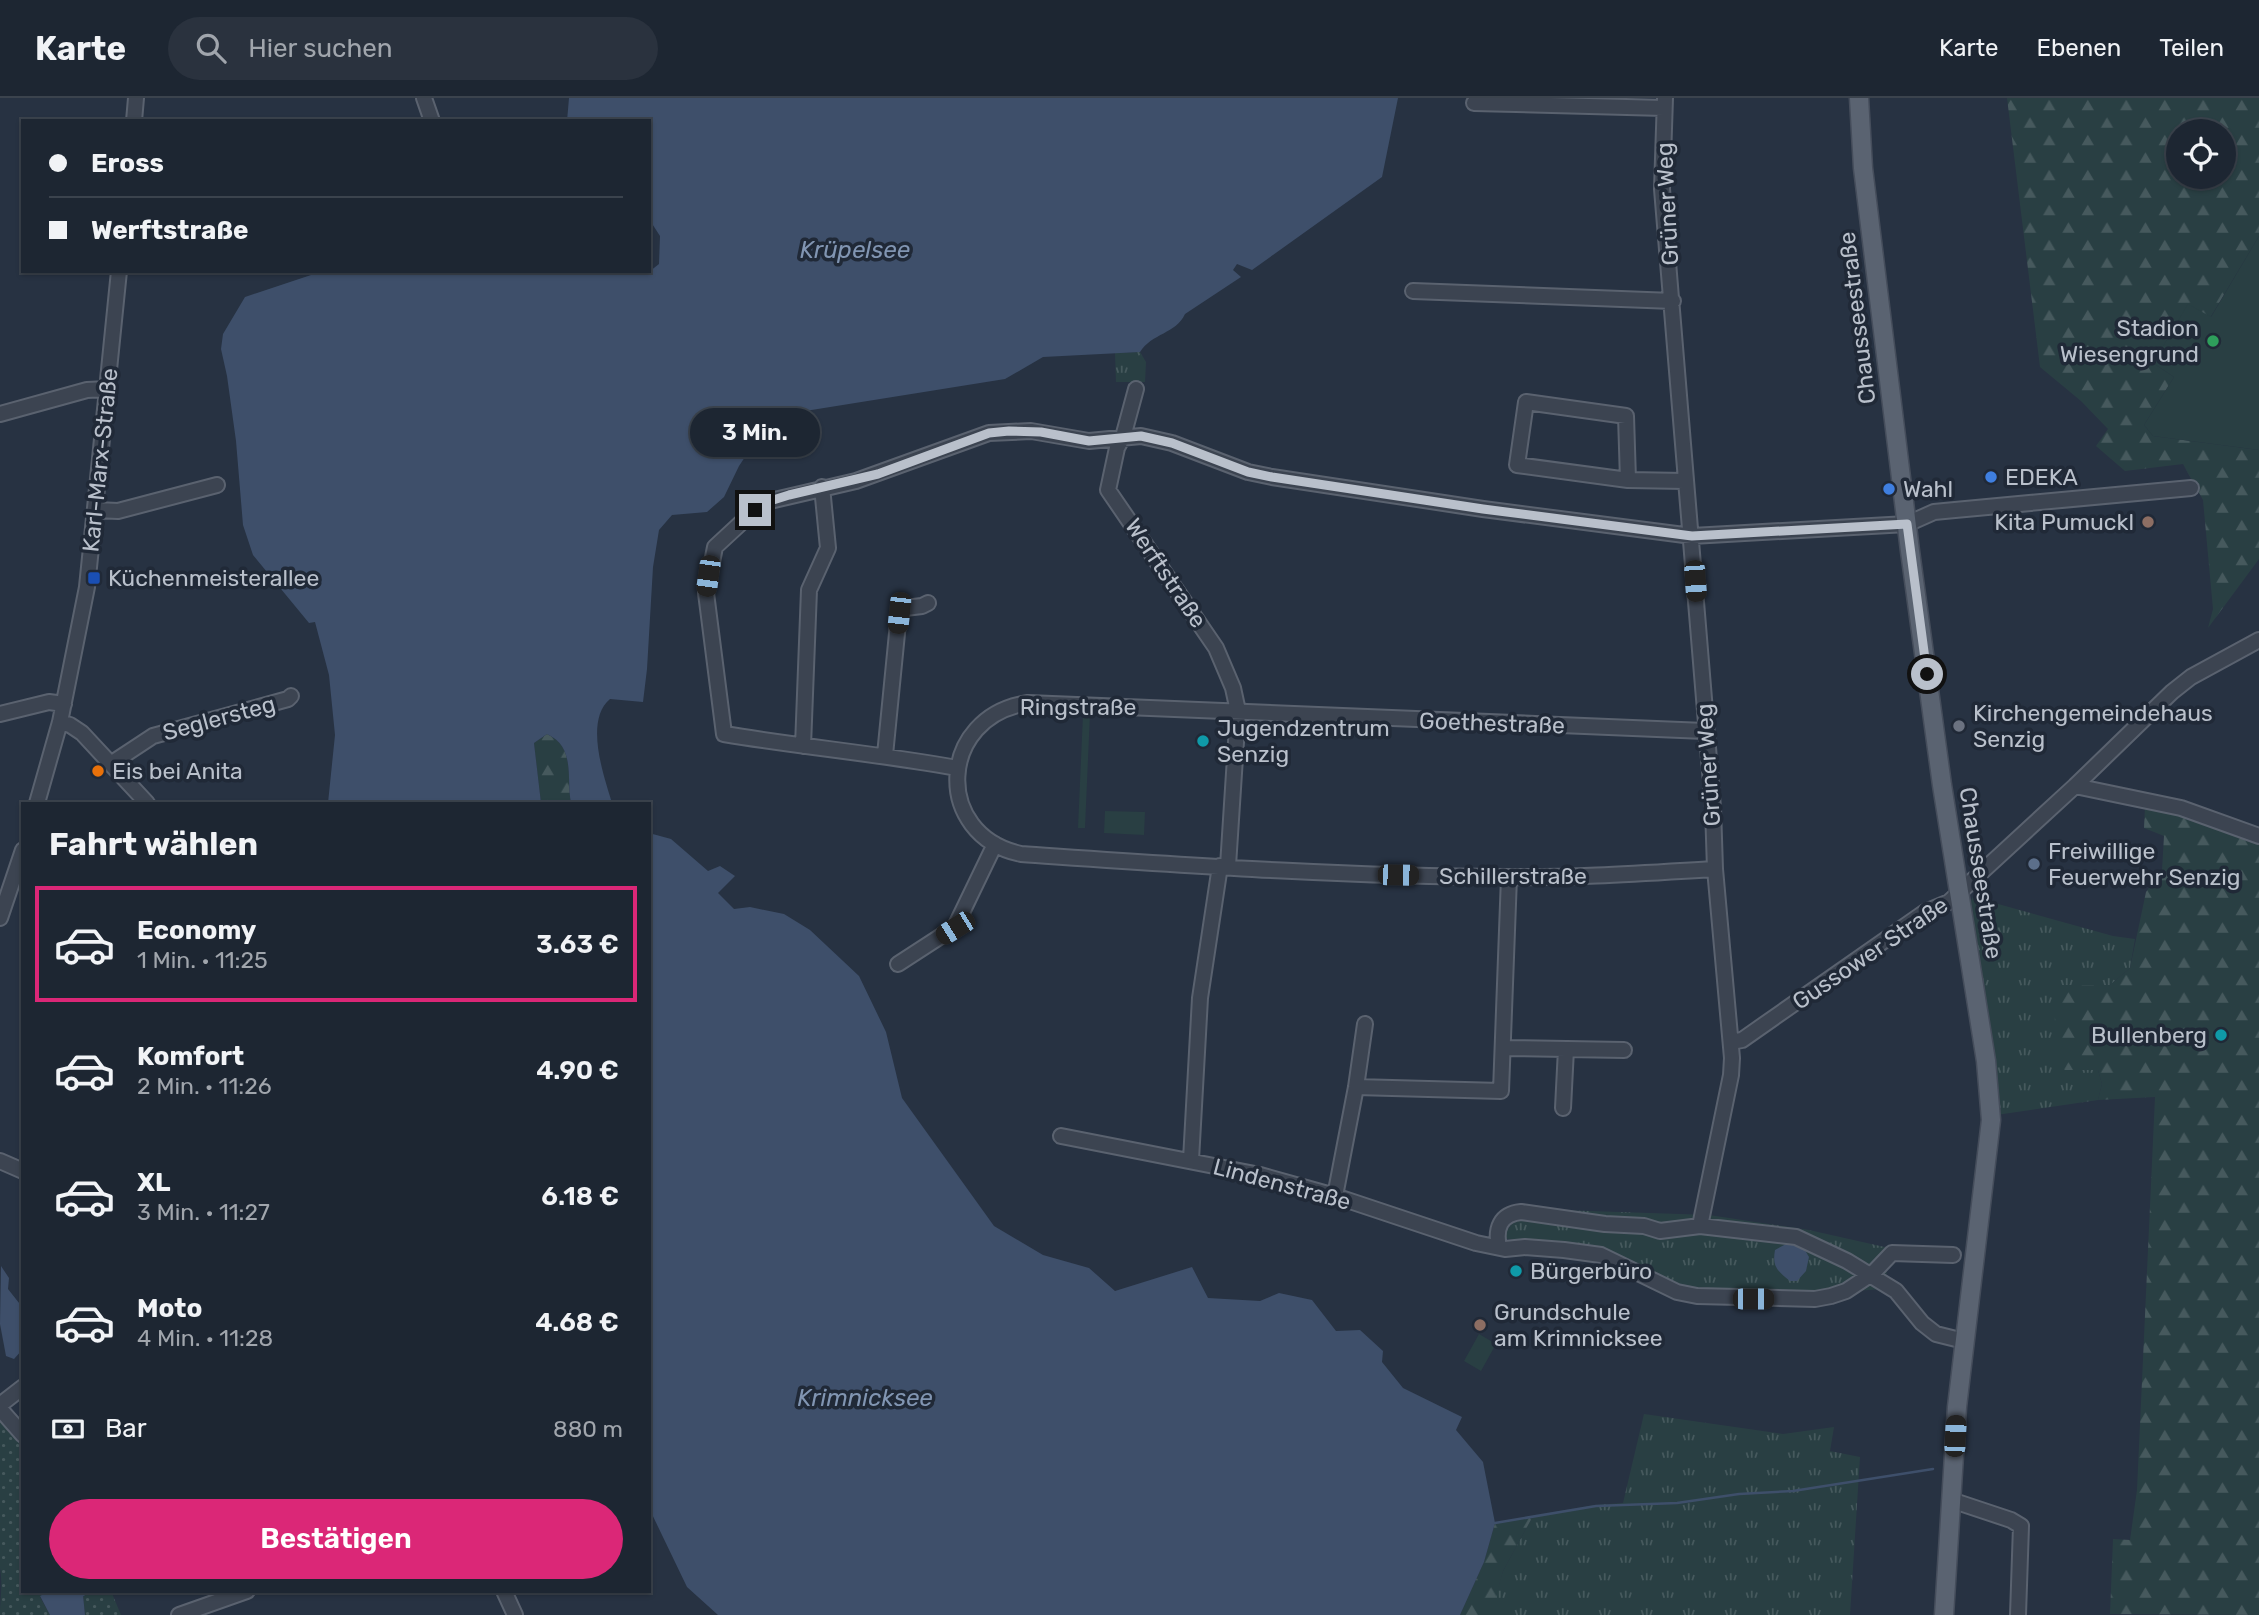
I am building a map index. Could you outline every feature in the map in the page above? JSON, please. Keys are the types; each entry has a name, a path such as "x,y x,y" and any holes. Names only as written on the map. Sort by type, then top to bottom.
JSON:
{"main road":[{"name":"Chausseestraße","path":"1859,98 1864,168 1907,524 1959,893 1986,1061 1991,1120 1957,1407 1944,1615"}],"street":[{"path":"134,119 136,98"},
{"path":"424,98 431,119"},
{"name":"Grüner Weg","path":"1474,103 1665,103 1662,189 1713,808 1714,869 1731,1042 1731,1075 1700,1226"},
{"name":"Karl-Marx-Straße","path":"37,802 60,722 87,587 119,273"},
{"name":"Grüner Weg","path":"1413,291 1673,301"},
{"path":"0,414 87,390 107,389"},
{"name":"Werftstraße","path":"1136,390 1123,437 1117,448 1108,490 1216,648 1233,688 1238,711"},
{"path":"1628,480 1626,416 1526,402 1517,466 1628,480 1685,481"},
{"path":"1224,866 1021,854 995,844 974,828 965,813 957,787 957,768 885,755 724,734 706,593 715,547 755,510 770,501 878,474 989,433 1031,431 1089,441 1141,436 1172,443 1235,468 1272,477 1471,508 1692,536 1907,524 1934,512 2191,488"},
{"path":"96,510 118,511 217,485"},
{"path":"803,746 809,590 828,548 822,487"},
{"path":"885,755 899,613 905,608 928,603"},
{"name":"Gussower Straße","path":"1731,1042 1742,1040 1926,912 1949,902 2172,692 2191,677 2259,640"},
{"name":"Seglersteg","path":"112,763 153,736 291,696"},
{"path":"0,714 65,697"},
{"name":"Ringstraße","path":"957,768 968,740 981,725 997,713 1016,705 1238,711"},
{"path":"1191,1160 1200,998 1224,866 1238,711"},
{"name":"Goethestraße","path":"1238,711 1705,731"},
{"path":"60,722 82,733 146,802"},
{"path":"2075,786 2181,808 2259,836"},
{"path":"898,964 955,928 995,844"},
{"path":"0,918 21,856"},
{"name":"Schillerstraße","path":"1224,866 1508,877 1590,876 1714,869"},
{"path":"1356,1087 1501,1091 1508,877"},
{"path":"1335,1196 1365,1024"},
{"path":"1504,1048 1624,1050"},
{"path":"1563,1108 1566,1049"},
{"name":"Lindenstraße","path":"1061,1136 1260,1175 1335,1196 1476,1242 1499,1247 1601,1255 1677,1292 1697,1296 1815,1299 1846,1291 1873,1273 1892,1253 1953,1255"},
{"path":"0,1161 21,1170"},
{"path":"1499,1247 1496,1234 1501,1222 1510,1213 1644,1226 1660,1231 1700,1226 1796,1237 1847,1261 1867,1276 1896,1291 1922,1323 1936,1334 1964,1341"},
{"path":"21,1389 0,1407 21,1433"},
{"path":"1951,1500 2011,1520 2021,1526 2018,1615"},
{"path":"179,1615 241,1593"},
{"path":"505,1593 515,1615"}],"green space":[{"path":"2007,98 2259,98 2259,236 2210,318 2188,305 2153,363 2174,377 2144,425 2153,436 2259,450 2259,559 2208,628 2213,609 2203,500 2183,464 2125,471 2096,446 2108,429 2081,401 2040,367"},
{"name":"Stadion Wiesengrund","path":"2259,236 2259,450 2153,436 2144,425 2174,377 2153,363 2188,304 2211,317"},
{"path":"1140,352 1146,362 1145,382 1116,382 1115,353"},
{"path":"1083,714 1090,714 1085,828 1078,828"},
{"path":"547,734 562,747 568,764 571,802 541,802 534,743"},
{"path":"2145,807 2178,812 2259,841 2259,1615 2110,1614 2113,1539 2130,1540 2137,1490 2155,1097 2098,1100 2102,1084 2098,1070 2065,1070 2058,1065 2053,993 2060,985 2110,985 2130,968 2146,892 2162,870 2164,836 2144,828"},
{"path":"1105,811 1145,812 1144,835 1104,833"},
{"path":"1973,897 2113,936 2135,939 2130,968 2110,985 2061,985 2065,1070 2098,1070 2102,1084 2098,1100 1996,1115 1967,908"},
{"path":"1529,1209 1709,1215 1809,1230 1889,1248 1885,1289 1820,1293 1684,1292 1603,1253 1502,1238 1517,1216"},
{"path":"1479,1334 1496,1344 1481,1371 1464,1361"},
{"path":"0,1413 21,1439 21,1593 47,1593 40,1597 50,1615 0,1615"},
{"path":"1644,1414 1783,1434 1834,1427 1830,1451 1860,1457 1850,1615 1490,1615 1503,1571 1533,1516 1623,1503"},
{"path":"1533,1516 1503,1571 1491,1615 1460,1615 1484,1562 1495,1523"},
{"path":"80,1593 112,1593 121,1615 85,1615"}],"water":[{"name":"Krüpelsee","path":"569,98 1398,98 1382,177 1252,270 1237,264 1233,270 1241,277 1185,314 1176,326 1151,341 1140,352 1043,357 1005,379 799,412 763,430 739,466 724,497 707,512 672,515 659,530 653,567 643,702 610,699 602,709 598,721 598,749 612,802 571,802 566,755 556,740 547,734 534,743 541,802 328,802 335,735 329,675 315,622 309,623 253,555 243,525 236,441 221,349 223,334 245,297 317,273 651,273 659,264 660,236 651,222 651,119 567,119"},
{"name":"Krimnicksee","path":"651,834 671,839 708,871 720,866 735,876 718,893 734,909 750,907 784,914 810,930 859,976 886,1032 902,1098 994,1226 1043,1255 1089,1268 1115,1291 1192,1267 1208,1298 1260,1301 1279,1293 1312,1300 1336,1331 1360,1330 1383,1351 1382,1362 1403,1388 1462,1417 1456,1430 1483,1462 1495,1523 1484,1562 1460,1615 718,1615 687,1587 651,1512"},
{"path":"1786,1244 1802,1245 1809,1257 1806,1271 1797,1281 1790,1281 1775,1264 1775,1250"},
{"path":"1,1266 9,1278 8,1289 21,1305 21,1351 14,1359 6,1356 0,1324"},
{"path":"46,1593 80,1593 85,1615 50,1615 40,1596"}],"waterway":[{"path":"1495,1523 1596,1506 1677,1503 1739,1494 1793,1491 1933,1469"},
{"path":"83,1595 86,1593"}],"place":[{"name":"Stadion Wiesengrund","path":"2213,341"},
{"name":"EDEKA","path":"1991,477"},
{"name":"Wahl","path":"1889,489"},
{"name":"Kita Pumuckl","path":"2148,522"},
{"name":"Küchenmeisterallee","path":"94,578"},
{"name":"Kirchengemeindehaus Senzig","path":"1959,726"},
{"name":"Jugendzentrum Senzig","path":"1203,741"},
{"name":"Eis bei Anita","path":"98,771"},
{"name":"Freiwillige Feuerwehr Senzig","path":"2034,864"},
{"name":"Bullenberg","path":"2221,1035"},
{"name":"Bürgerbüro","path":"1516,1271"},
{"name":"Grundschule am Krimnicksee","path":"1480,1325"}],"route":[{"path":"755,510 770,501 789,495 878,474 989,433 1031,431 1089,441 1141,436 1172,443 1235,468 1272,477 1483,509 1692,536 1907,524 1927,674"}]}
